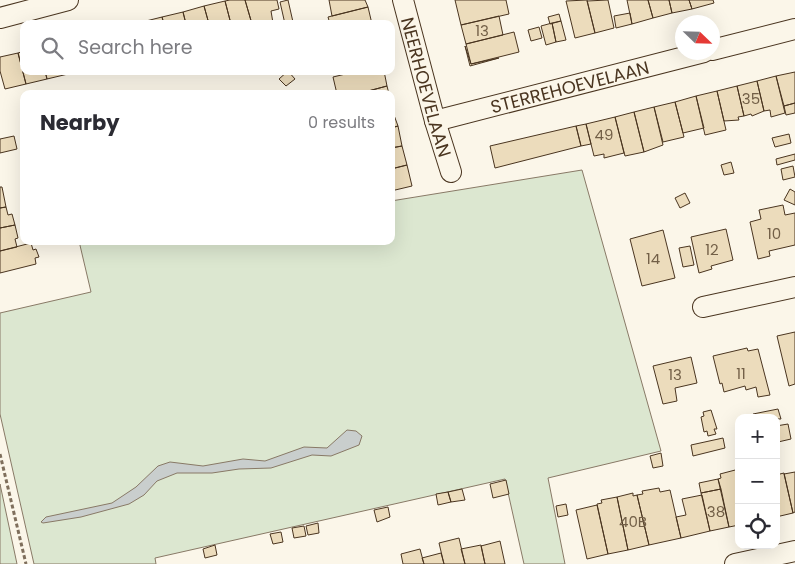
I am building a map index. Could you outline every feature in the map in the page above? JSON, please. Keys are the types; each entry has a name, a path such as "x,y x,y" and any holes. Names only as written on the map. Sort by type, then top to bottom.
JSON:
{"street":[{"path":"0,18 68,0"},
{"name":"NEERHOEVELAAN","path":"403,0 450,172"},
{"path":"720,48 795,29"},
{"name":"STERREHOEVELAAN","path":"435,121 675,59"},
{"path":"703,307 795,287"},
{"path":"735,564 795,551"}],"path":[{"path":"0,454 26,564"}],"green space":[{"path":"582,170 661,451 548,478 565,564 524,564 505,479 155,558 156,564 34,564 0,414 0,313 91,292 80,245 395,245 395,200"},
{"path":"0,484 17,564 0,564"}],"shaded area":[{"path":"347,430 356,431 362,436 359,445 331,456 312,455 271,468 239,469 212,473 177,473 157,481 144,495 129,504 81,517 41,522 46,517 112,503 136,487 158,466 170,462 203,466 243,459 265,461 304,447 327,448"}],"building":[{"path":"245,0 251,20 230,20 225,1"},
{"path":"245,0 277,0 279,9 271,11 272,20 251,20"},
{"path":"288,0 293,20 284,20 280,2"},
{"path":"329,0 365,0 368,7 332,16"},
{"path":"455,0 506,0 509,14 461,25"},
{"path":"587,0 595,33 575,38 566,1"},
{"path":"608,0 614,28 595,33 587,1"},
{"path":"627,0 648,0 653,18 632,24"},
{"path":"648,0 669,0 672,13 653,18"},
{"path":"669,0 689,0 692,9 672,13"},
{"path":"689,0 713,0 714,3 692,9"},
{"path":"225,1 230,20 208,20 204,6"},
{"path":"204,6 208,20 185,20 183,12"},
{"path":"368,7 371,20 329,20 328,17"},
{"path":"183,12 185,20 163,20 162,17"},
{"path":"630,13 632,24 616,28 614,16"},
{"path":"559,14 561,21 550,24 548,17"},
{"path":"499,16 503,35 466,44 461,25"},
{"path":"162,17 163,20 150,20"},
{"path":"561,21 566,40 556,42 552,23"},
{"path":"552,23 556,42 546,45 541,26"},
{"path":"539,27 542,38 531,41 528,30"},
{"path":"514,32 519,52 471,64 466,44"},
{"path":"465,46 471,64 499,58 470,66"},
{"path":"18,53 20,75 24,75 26,84 5,89 0,71 0,57"},
{"path":"795,72 795,103 784,106 776,76"},
{"path":"24,75 46,75 47,79 26,84"},
{"path":"46,75 64,75 47,79"},
{"path":"284,75 292,75 295,79 286,86 279,79"},
{"path":"341,75 385,75 387,86 372,90 336,90 333,77"},
{"path":"776,76 785,113 771,117 770,110 764,111 757,81"},
{"path":"757,81 764,111 752,116 751,114 744,116 737,86"},
{"path":"387,86 388,90 372,90"},
{"path":"737,86 744,116 738,117 739,120 724,121 717,91"},
{"path":"717,91 726,130 705,135 696,96"},
{"path":"696,96 704,128 683,133 675,102"},
{"path":"675,102 684,137 663,142 654,107"},
{"path":"795,103 795,113 786,115 784,106"},
{"path":"654,107 663,145 644,152 634,112"},
{"path":"634,112 644,152 625,156 615,117"},
{"path":"615,117 624,153 604,158 604,154 594,156 586,124"},
{"path":"586,124 591,144 581,146 576,126"},
{"path":"398,126 402,146 395,147 395,127"},
{"path":"576,126 581,146 495,168 490,146"},
{"path":"789,134 791,143 775,147 772,138"},
{"path":"14,136 17,149 0,153 0,139"},
{"path":"402,146 407,165 395,168 395,147"},
{"path":"795,154 795,160 777,165 776,159"},
{"path":"731,162 734,173 724,175 721,165"},
{"path":"407,165 412,186 395,190 395,168"},
{"path":"793,166 795,177 783,180 781,169"},
{"path":"0,187 2,187 6,207 0,208"},
{"path":"790,189 795,192 795,205 784,200"},
{"path":"685,193 690,203 680,208 675,198"},
{"path":"783,205 785,215 795,213 795,245 769,251 770,256 758,259 750,222 761,219 759,210"},
{"path":"6,207 8,215 12,214 15,225 0,228 0,208"},
{"path":"15,225 18,238 15,239 17,247 0,251 0,228"},
{"path":"726,229 733,260 711,266 712,269 699,273 691,237"},
{"path":"663,230 675,278 642,286 630,239"},
{"path":"23,245 32,245 33,250 36,249 39,257 35,258 36,264 0,273 0,251"},
{"path":"690,246 694,265 683,267 679,248"},
{"path":"795,332 795,384 789,386 777,336"},
{"path":"747,348 748,351 758,349 770,395 758,397 756,387 746,390 745,386 724,392 722,383 720,384 713,356"},
{"path":"691,357 697,383 675,388 677,401 663,404 653,366"},
{"path":"778,409 780,414 753,414"},
{"path":"711,410 717,429 714,429 716,434 708,436 707,431 704,432 701,417 704,416 703,412"},
{"path":"788,424 791,439 780,442 780,425"},
{"path":"723,438 725,448 693,456 691,445"},
{"path":"661,453 663,466 653,468 650,456"},
{"path":"735,470 735,526 729,527 718,479 721,478 720,474"},
{"path":"795,472 795,512 793,513 784,474"},
{"path":"784,473 793,513 780,516 780,504 780,474"},
{"path":"718,479 721,489 701,493 699,483"},
{"path":"506,480 509,494 493,498 490,484"},
{"path":"659,488 660,492 670,490 681,538 649,545 637,495 643,494 642,491"},
{"path":"462,489 465,500 451,502 448,492"},
{"path":"721,489 729,527 710,531 701,493"},
{"path":"448,492 451,502 438,505 436,494"},
{"path":"633,493 633,496 637,495 649,545 628,550 617,497"},
{"path":"702,495 710,531 681,538 676,517 686,515 682,499"},
{"path":"617,497 628,550 608,554 597,504 602,503 601,500"},
{"path":"566,504 568,515 558,517 556,506"},
{"path":"597,505 608,554 587,559 576,510"},
{"path":"388,507 390,517 377,522 374,510"},
{"path":"318,523 319,533 308,535 306,526"},
{"path":"304,526 306,536 294,538 292,528"},
{"path":"281,532 283,542 273,544 270,534"},
{"path":"459,538 465,564 444,564 439,543"},
{"path":"500,541 505,564 485,564 481,546"},
{"path":"215,545 217,555 205,558 203,549"},
{"path":"481,545 485,564 465,564 461,549"},
{"path":"420,549 424,564 403,564 401,554"},
{"path":"441,553 444,564 424,564 422,558"}]}
